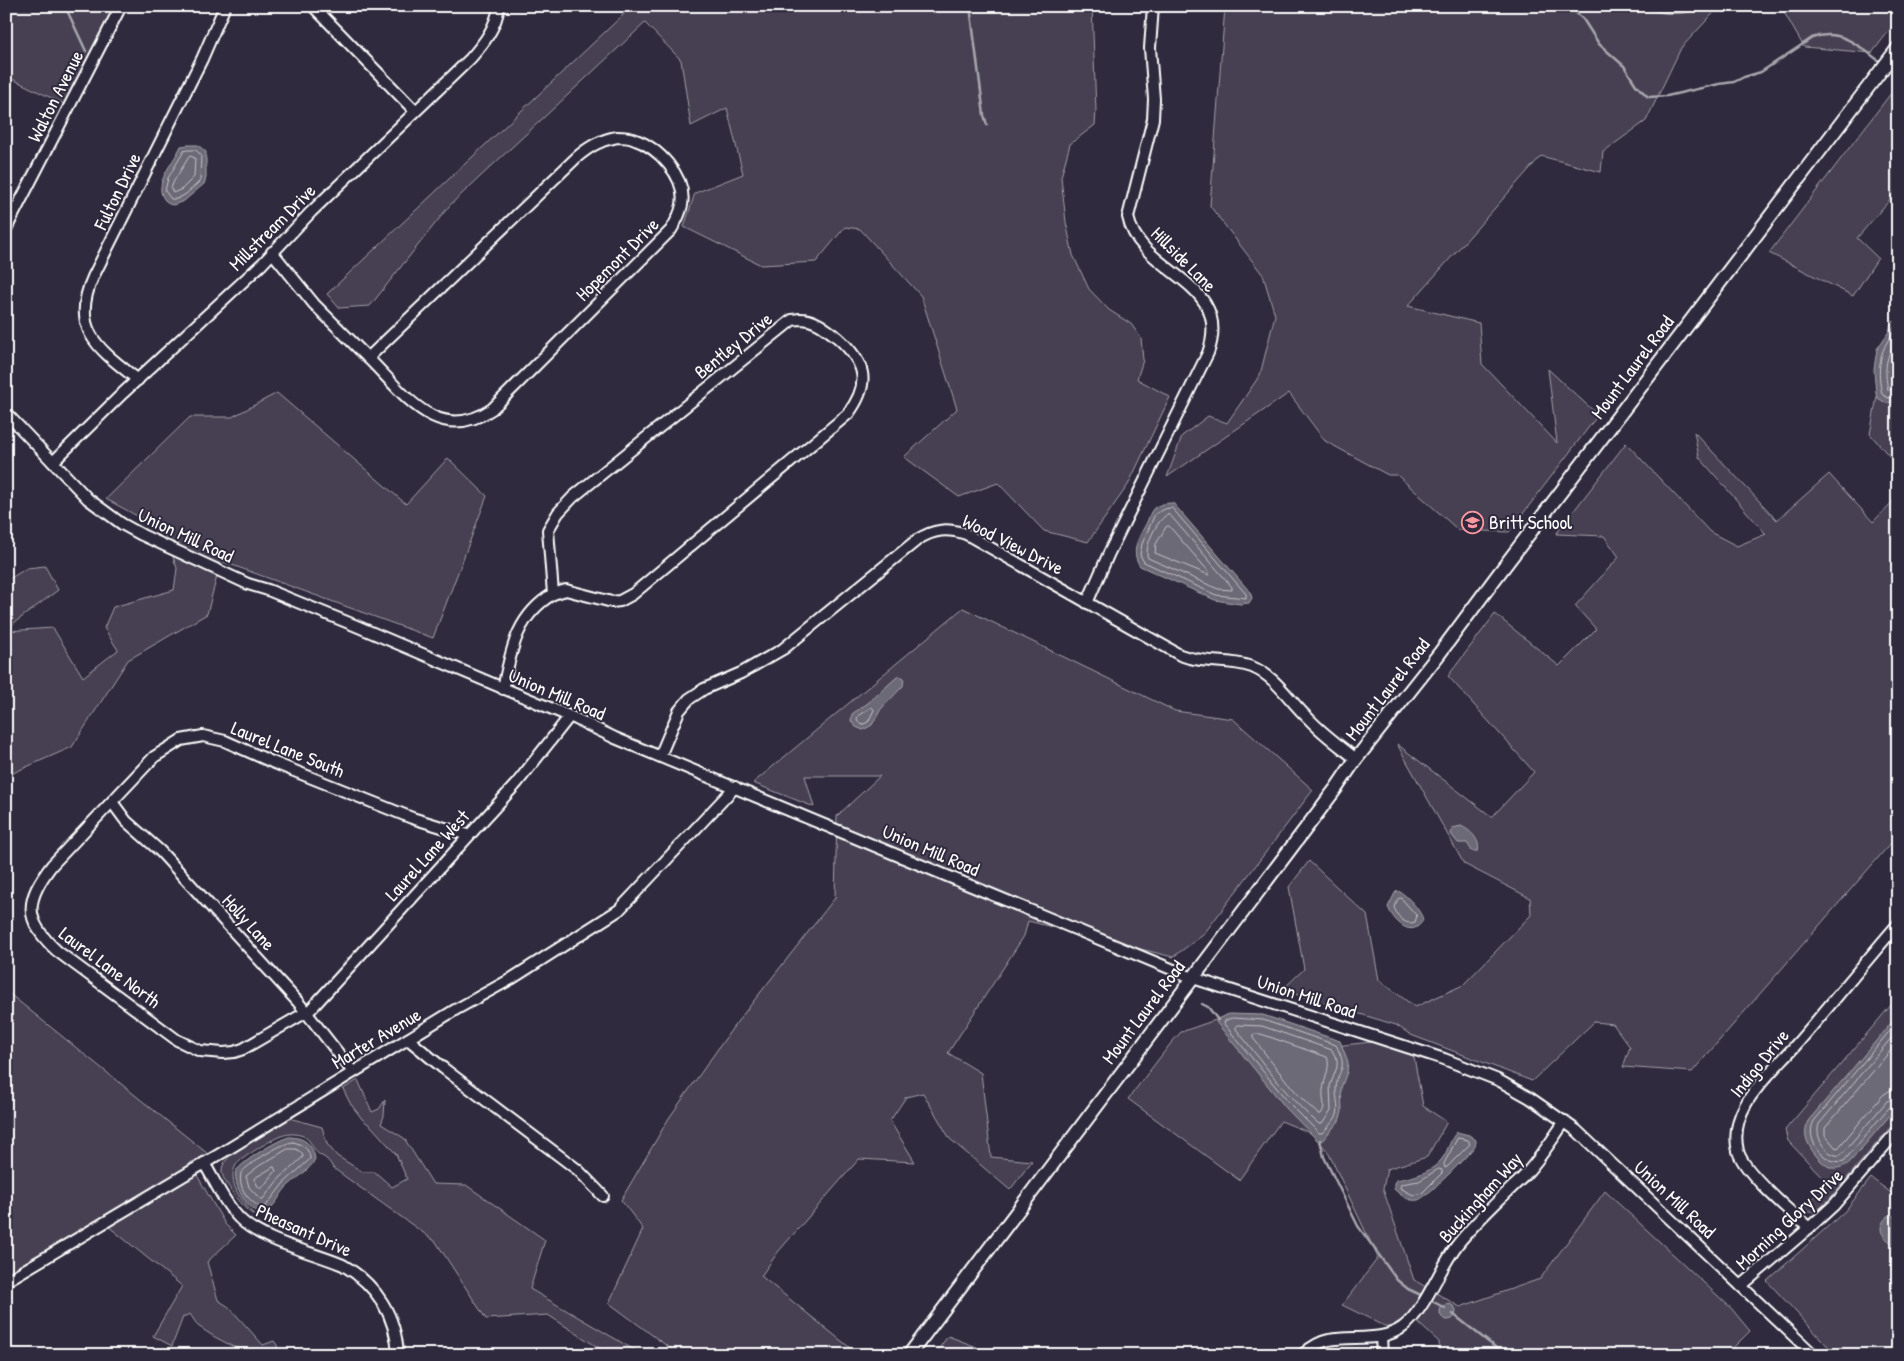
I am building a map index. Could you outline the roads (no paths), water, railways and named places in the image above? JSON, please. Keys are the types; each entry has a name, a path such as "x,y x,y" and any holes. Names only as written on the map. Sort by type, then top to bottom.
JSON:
{"main road":[{"name":"Mount Laurel Road","path":"909,1355 1337,787 1356,759 1439,654 1898,48"}],"street":[{"name":"Walton Avenue","path":"6,229 121,6"},
{"name":"Fulton Drive","path":"138,380 97,345 88,328 84,308 85,297 93,277 202,59 225,6"},
{"path":"313,6 414,111"},
{"name":"Millstream Drive","path":"54,462 251,274 414,111 470,59 487,39 493,28 499,6"},
{"name":"Hillside Lane","path":"1087,603 1109,553 1208,353 1212,334 1210,312 1203,298 1145,247 1132,230 1128,217 1153,119 1154,100 1150,48 1153,6"},
{"name":"Hopemont Drive","path":"272,252 314,304 368,358 416,406 440,420 453,422 467,421 480,417 503,399 671,230 679,218 682,204 677,176 657,153 645,144 632,138 617,137 603,140 590,146 368,358"},
{"name":"Bentley Drive","path":"807,319 823,325 849,348 859,363 863,378 860,393 848,414 701,538 626,598 612,602 566,590 553,594 548,530 558,513 572,497 792,320 807,319"},
{"name":"Union Mill Road","path":"6,413 88,498 122,524 248,584 268,590 354,625 660,756 1193,978 1472,1069 1498,1080 1530,1098 1565,1122 1588,1141 1814,1355"},
{"name":"Wood View Drive","path":"660,756 679,711 689,699 704,689 741,673 783,649 903,550 932,532 949,530 966,534 1087,603 1189,658 1199,661 1240,664 1260,671 1276,684 1309,720 1356,759"},
{"path":"503,689 510,654 522,624 537,605 553,594"},
{"name":"Laurel Lane West","path":"305,1012 310,1010 528,770 569,717"},
{"name":"Laurel Lane South","path":"112,802 146,764 163,750 181,740 203,736 225,741 272,762 412,818 468,835"},
{"name":"Marter Avenue","path":"6,1282 408,1039 511,979 619,910 735,787"},
{"name":"Holly Lane","path":"112,802 126,820 160,851 298,1002 353,1072"},
{"name":"Laurel Lane North","path":"112,802 39,882 32,901 32,911 35,927 44,939 57,951 165,1032 188,1047 200,1051 223,1053 243,1049 305,1012"},
{"name":"Indigo Drive","path":"1809,1228 1783,1206 1741,1160 1736,1141 1737,1127 1743,1109 1752,1094 1898,924"},
{"path":"408,1039 442,1068 578,1170 603,1196"},
{"name":"Buckingham Way","path":"1302,1355 1319,1343 1328,1340 1381,1336 1394,1333 1412,1319 1458,1244 1534,1164 1565,1122"},
{"name":"Morning Glory Drive","path":"1741,1286 1809,1228 1842,1196 1896,1135"},
{"name":"Pheasant Drive","path":"204,1163 226,1200 244,1223 265,1236 343,1265 370,1286 378,1294 389,1313 396,1333 398,1355"},
{"path":"1381,1336 1382,1355"}],"water":[{"path":"1644,6 1703,6 1691,12 1674,14 1656,12"},
{"path":"198,145 206,152 206,178 204,184 184,201 173,205 169,204 163,198 161,185 167,170 181,146"},
{"path":"1898,325 1898,399 1894,402 1886,403 1878,398 1876,394 1874,369 1877,349 1890,330"},
{"path":"1173,503 1250,592 1252,598 1249,603 1240,604 1215,600 1140,566 1135,554 1137,543 1151,513 1154,508"},
{"path":"900,676 904,678 903,686 881,709 872,725 863,730 856,727 851,721 852,714"},
{"path":"1461,826 1474,836 1478,843 1478,851 1472,851 1467,843 1458,843 1451,834 1453,828"},
{"path":"1397,891 1408,899 1422,916 1423,920 1419,926 1408,928 1403,926 1398,923 1390,912 1388,907"},
{"path":"1229,1014 1263,1015 1340,1041 1348,1062 1347,1072 1341,1088 1342,1112 1339,1121 1320,1143 1286,1108 1216,1022 1217,1019"},
{"path":"1898,1015 1898,1106 1848,1163 1842,1167 1832,1168 1816,1155 1807,1141 1806,1127 1808,1121"},
{"path":"1457,1132 1469,1135 1476,1140 1476,1144 1464,1159 1437,1185 1418,1200 1405,1198 1394,1189 1396,1180 1422,1173 1439,1162"},
{"path":"289,1137 299,1138 307,1142 312,1149 315,1159 306,1171 285,1189 271,1208 262,1212 256,1211 244,1200 240,1193 237,1185 236,1171 261,1151"},
{"path":"1888,1216 1898,1216 1898,1247 1882,1234 1881,1226"},
{"path":"1448,1304 1454,1306 1456,1312 1454,1318 1448,1320 1442,1318 1440,1312 1442,1306"}],"waterway":[{"path":"65,6 86,51"},
{"path":"970,6 984,115 987,125"},
{"path":"1569,6 1583,19 1599,44 1624,66 1636,85 1648,97 1667,96 1734,82 1761,72 1812,38 1822,35 1831,35 1848,40 1864,49 1879,61"},
{"path":"1892,71 1898,71"},
{"path":"1202,1004 1208,1007 1218,1020"},
{"path":"1320,1140 1324,1157 1358,1226 1397,1280 1408,1289 1423,1296"},
{"path":"1428,1299 1445,1308"},
{"path":"1453,1314 1505,1355"}],"place":[{"name":"Britt School","path":"1473,522"}]}
